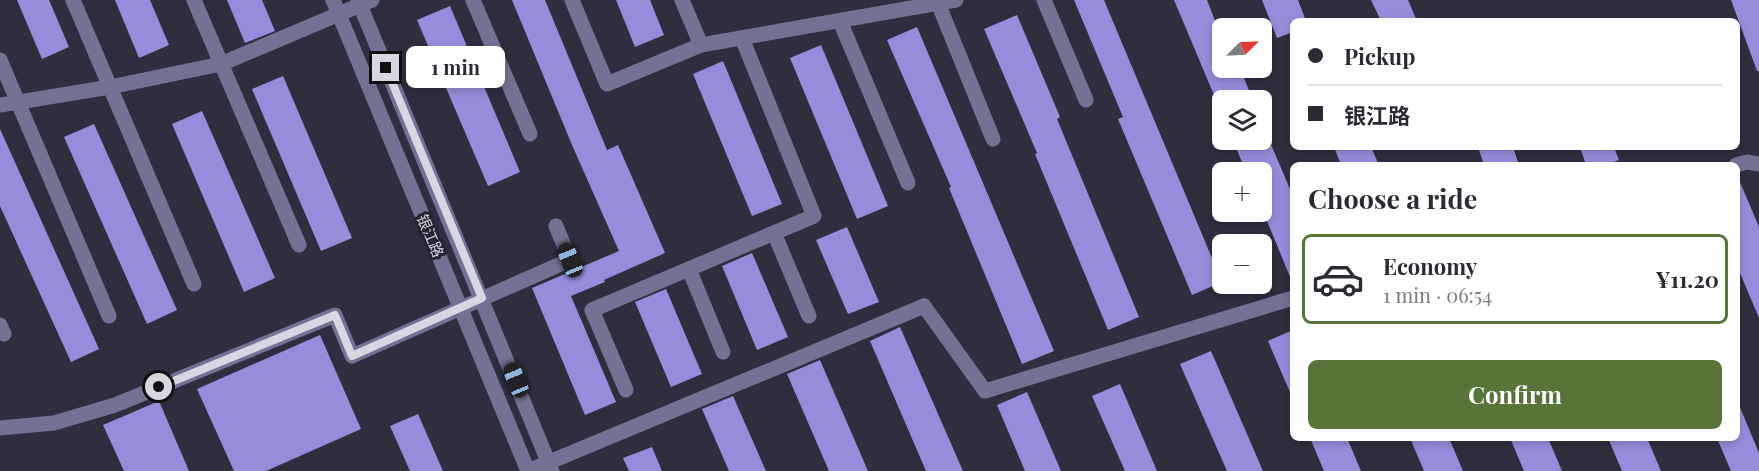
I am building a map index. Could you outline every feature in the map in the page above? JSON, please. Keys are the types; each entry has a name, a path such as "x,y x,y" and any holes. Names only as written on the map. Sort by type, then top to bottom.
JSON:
{"street":[{"path":"73,0 194,284"},
{"path":"194,0 299,245"},
{"path":"473,0 530,134"},
{"path":"572,0 607,84 701,45 956,0"},
{"path":"682,0 701,45"},
{"path":"1044,0 1086,100"},
{"path":"0,105 110,87 221,64 335,7 364,2"},
{"name":"银江路","path":"364,2 551,466"},
{"path":"938,3 993,139"},
{"name":"银江路","path":"335,7 528,471"},
{"path":"840,21 908,183"},
{"path":"626,390 592,310 814,216 742,38"},
{"path":"0,60 109,316"},
{"path":"1740,164 1747,162 1759,164"},
{"path":"0,428 54,423 115,405 335,315 352,356 570,260 556,226"},
{"path":"774,233 809,316"},
{"path":"689,268 723,352"},
{"path":"528,471 551,466 924,306 985,391 1290,299"}],"building":[{"path":"17,0 49,0 69,47 42,59"},
{"path":"115,0 150,0 169,45 139,58"},
{"path":"227,0 262,0 275,31 245,43"},
{"path":"512,0 545,0 607,150 618,145 665,253 571,296 616,402 585,415 532,288 619,251"},
{"path":"616,0 650,0 664,35 635,47"},
{"path":"1074,0 1104,0 1212,258 1212,286 1192,295 1118,119 1123,117"},
{"path":"1174,0 1207,0 1214,18 1212,18 1212,78 1244,78 1249,90 1212,90"},
{"path":"1262,0 1298,0 1305,18 1290,18 1290,33 1277,38 1272,18 1269,18"},
{"path":"1371,0 1408,0 1416,18 1380,18"},
{"path":"1731,0 1759,0 1759,71 1757,71 1740,25 1740,18 1738,18"},
{"path":"450,6 520,172 488,186 417,20"},
{"path":"1017,15 1060,117 1057,119 1139,317 1108,330 984,29"},
{"path":"917,27 1054,351 1022,364 949,188 951,187 887,40"},
{"path":"821,45 888,206 857,219 790,58"},
{"path":"723,61 782,204 752,216 693,74"},
{"path":"283,76 352,238 321,251 252,89"},
{"path":"202,111 275,278 244,292 172,124"},
{"path":"94,124 177,310 147,324 64,137"},
{"path":"0,129 99,349 71,362 0,206"},
{"path":"1272,147 1290,189 1290,277 1267,222 1272,222 1272,162 1242,162 1237,150 1272,150"},
{"path":"1335,150 1372,150 1378,162 1340,162"},
{"path":"1479,150 1514,150 1518,162 1483,162"},
{"path":"1581,150 1615,150 1619,160 1614,162 1585,162"},
{"path":"1740,182 1759,227 1759,318 1740,273"},
{"path":"847,227 879,302 848,314 816,240"},
{"path":"752,253 788,337 757,350 722,266"},
{"path":"666,289 702,374 671,387 635,302"},
{"path":"900,327 963,471 926,471 870,341"},
{"path":"1290,331 1290,392 1268,341"},
{"path":"320,335 361,429 266,471 234,471 197,389"},
{"path":"1211,351 1263,471 1227,471 1180,364"},
{"path":"820,360 868,471 829,471 787,374"},
{"path":"1120,384 1157,471 1125,471 1092,396"},
{"path":"1027,392 1061,471 1025,471 997,405"},
{"path":"733,396 766,471 729,471 702,409"},
{"path":"159,401 189,471 124,471 103,425"},
{"path":"1740,407 1759,453 1759,471 1731,471 1718,441 1740,441"},
{"path":"418,414 443,471 410,471 390,426"},
{"path":"1311,441 1348,441 1361,471 1324,471"},
{"path":"1411,441 1450,441 1463,471 1424,471"},
{"path":"1511,441 1549,441 1562,471 1524,471"},
{"path":"1609,441 1648,441 1661,471 1622,471"},
{"path":"652,447 662,471 629,471 623,458"}],"route":[{"path":"159,387 335,315 352,356 482,298 386,68"}]}
